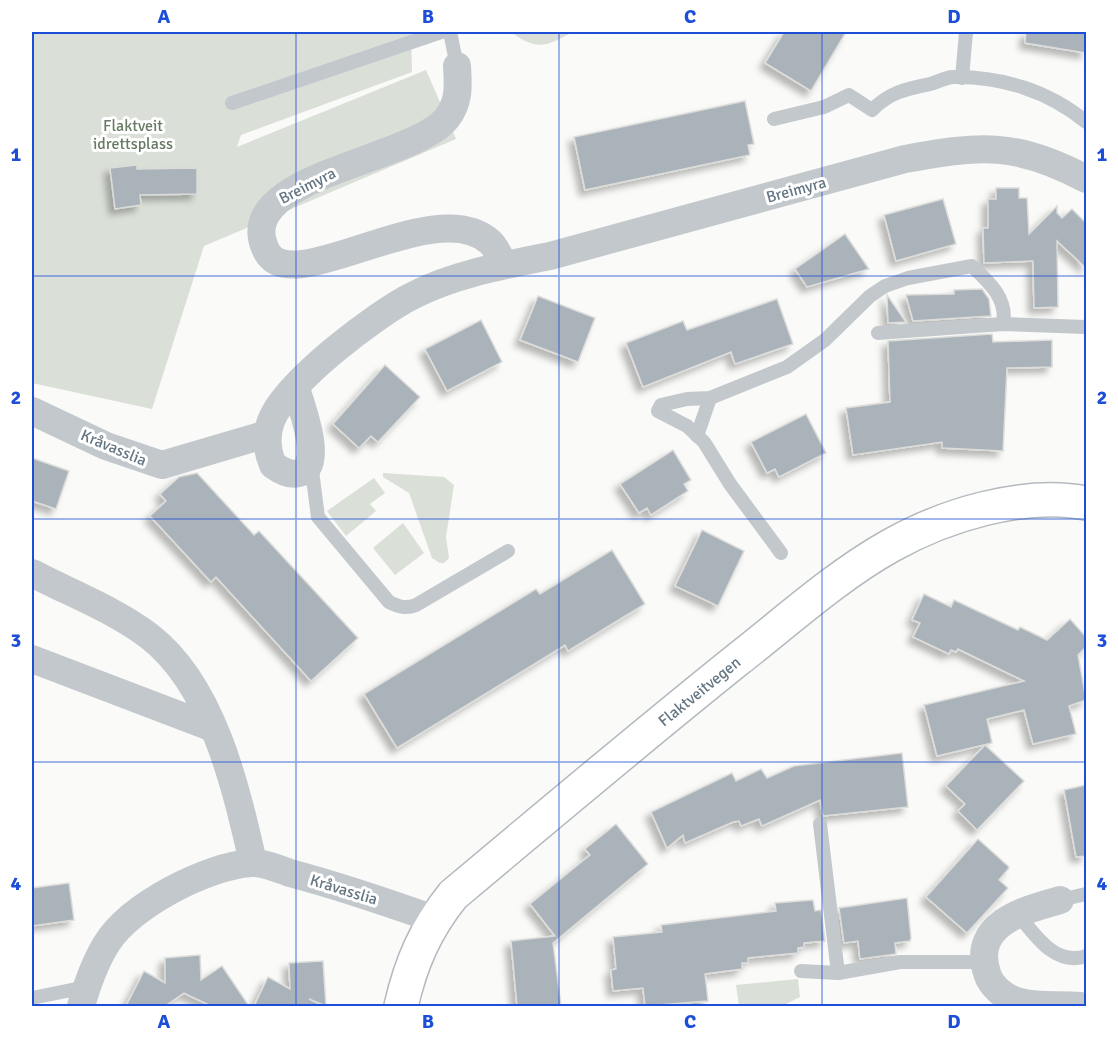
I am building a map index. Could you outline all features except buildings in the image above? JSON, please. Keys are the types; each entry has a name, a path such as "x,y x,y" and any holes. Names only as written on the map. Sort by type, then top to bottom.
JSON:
{"main road":[{"name":"Flaktveitvegen","path":"401,1006 418,947 434,919 453,895 624,751 813,598 890,546 962,514 999,505 1065,499 1086,503"}],"street":[{"name":"Breimyra","path":"457,66 458,97 447,118 428,135 400,149 313,179 272,203 263,219 260,236 268,255 282,264 300,266 385,240 442,227 468,230 490,242 504,265"},
{"name":"Breimyra","path":"267,434 276,410 296,388 370,321 414,294 504,265 550,256 905,159 956,149 1019,151 1039,156 1086,179"},
{"path":"267,434 269,455 279,469 293,474 302,473 311,464 312,452 296,388"},
{"name":"Kråvasslia","path":"32,411 106,446 162,465 267,434"},
{"path":"32,573 149,636 173,659 194,690 213,728 238,798 253,862"},
{"path":"32,659 213,728"},
{"name":"Kråvasslia","path":"84,997 107,942 136,914 164,893 205,873 253,862 348,889 434,919"},
{"path":"1073,897 1017,914 994,930 984,950 983,962 994,986 1000,993 1020,1002 1080,1006"}],"lane":[{"path":"232,103 441,32"},
{"path":"450,32 457,66"},
{"path":"962,78 966,32"},
{"path":"774,119 824,107 849,95 872,110 892,93 950,77 1023,86 1068,107 1086,122"},
{"path":"781,553 697,436 687,426 658,411 661,405 687,399 710,398 787,367 825,340 870,296 885,286 908,278 972,266 995,289 1005,312 1002,324"},
{"path":"878,333 1002,324 1086,327"},
{"path":"697,436 710,398"},
{"path":"311,464 318,517 389,602 396,606 409,608 416,605 508,551"},
{"path":"820,824 838,973"},
{"path":"1017,914 1044,946 1055,953 1072,959 1086,956"},
{"path":"801,971 838,973 900,962 983,962"},
{"path":"32,998 84,997"}],"green space":[{"name":"Flaktveit idrettsplass","path":"32,32 411,32 412,72 241,135 237,147 426,70 456,139 204,246 152,409 32,383"},
{"path":"511,32 573,32 541,45 528,42"},
{"path":"383,473 444,477 454,485 446,537 449,558 444,563 432,558 409,493 383,477"},
{"path":"374,478 385,493 370,504 376,511 346,536 327,511"},
{"path":"403,523 424,553 395,575 373,548"},
{"path":"798,979 800,997 782,1006 739,1006 736,985"}]}
